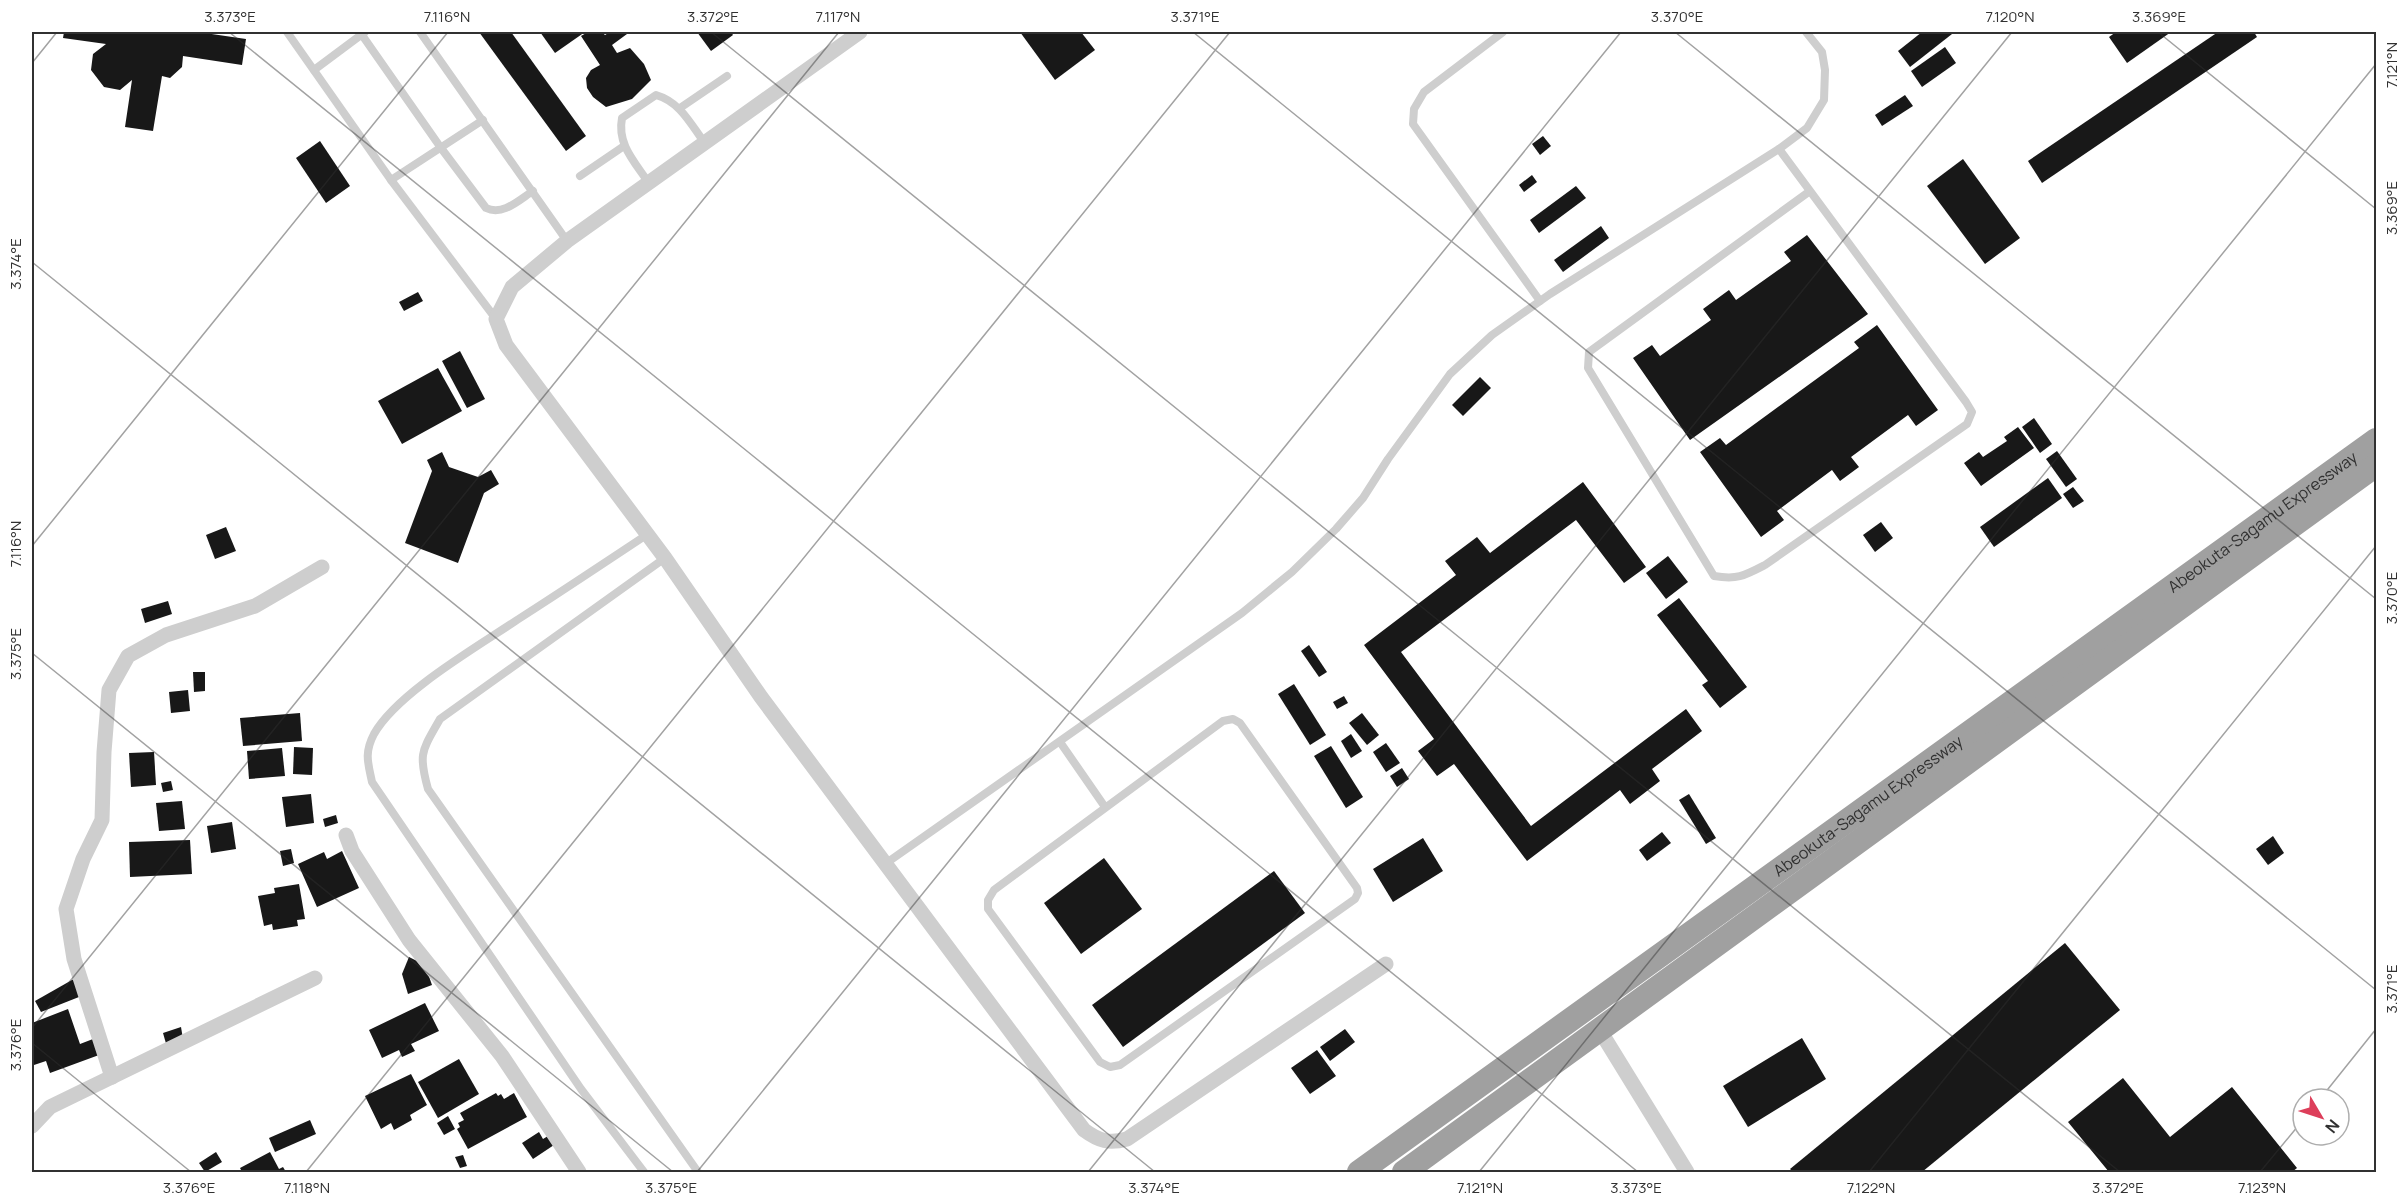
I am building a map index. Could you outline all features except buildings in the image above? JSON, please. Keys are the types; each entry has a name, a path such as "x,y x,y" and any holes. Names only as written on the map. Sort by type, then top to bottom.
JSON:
{"highway":[{"name":"Abeokuta-Sagamu Expressway","path":"1359,1173 2376,440"},
{"name":"Abeokuta-Sagamu Expressway","path":"1404,1173 2376,465"}],"street":[{"path":"857,32 567,241 512,287 496,319 506,345 648,534 761,697 885,864 1084,1130 1098,1140 1112,1143 1127,1139 1386,964"},
{"path":"112,1077 74,959 66,909 83,859 102,820 109,690 129,656 166,635 255,606 322,567"},
{"path":"346,835 352,851 409,940 502,1056 579,1173"},
{"path":"32,1126 50,1107 315,978"},
{"path":"1599,1029 1687,1173"}],"lane":[{"path":"286,32 392,180 496,319"},
{"path":"420,32 567,241"},
{"path":"1503,32 1424,92 1414,109 1413,124 1540,301"},
{"path":"885,864 1242,613 1292,572 1336,529 1363,498 1388,459 1450,374 1492,334 1808,128 1824,100 1825,70 1822,52 1806,32"},
{"path":"314,70 364,33 441,148 486,208 501,211 533,191"},
{"path":"680,108 727,76"},
{"path":"648,182 624,146 619,132 622,118 656,95 668,98 680,108 704,142"},
{"path":"392,180 483,120"},
{"path":"580,176 624,146"},
{"path":"1779,149 1810,191 1972,412 1967,424 1765,565 1745,576 1732,579 1714,576 1588,368 1589,352 1810,191"},
{"path":"644,1173 581,1089 372,782 366,754 374,734 388,715 417,689 451,664 648,534"},
{"path":"665,558 441,719 425,745 421,764 428,789 698,1173"},
{"path":"1233,719 1240,723 1357,888 1358,893 1355,899 1120,1065 1110,1067 1100,1062 988,909 988,900 994,890 1105,807 1223,721 1233,719"},
{"path":"1060,742 1105,807"}]}
